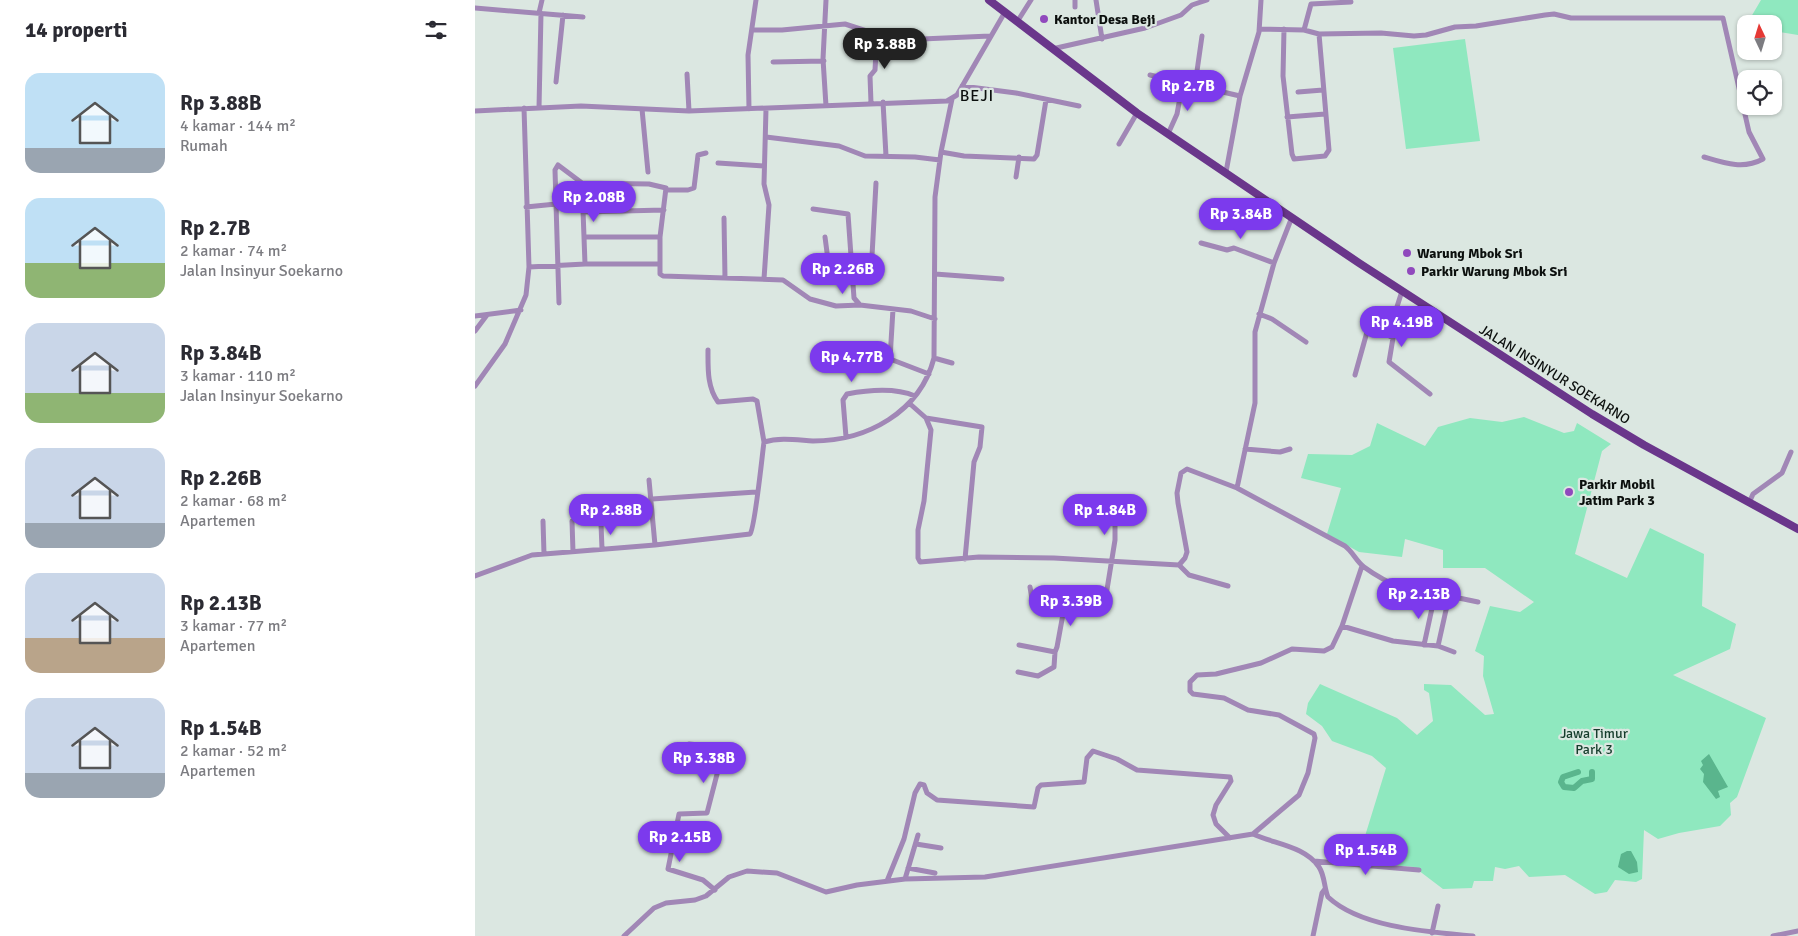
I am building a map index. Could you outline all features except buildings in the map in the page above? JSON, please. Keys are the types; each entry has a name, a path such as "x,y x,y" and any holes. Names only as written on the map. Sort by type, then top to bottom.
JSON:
{"main road":[{"name":"JALAN INSINYUR SOEKARNO","path":"989,0 1137,113 1402,291 1592,414 1644,445 1798,529"}],"street":[{"path":"539,108 540,13 542,0"},
{"path":"749,109 748,55 756,0"},
{"path":"826,0 824,60 826,106"},
{"path":"1017,22 1031,0"},
{"path":"1075,0 1075,7"},
{"path":"1096,0 1101,39"},
{"path":"1051,49 1145,28 1181,15 1192,2 1207,0"},
{"path":"1226,172 1240,96 1259,29 1261,0"},
{"path":"1304,30 1311,4 1351,2"},
{"path":"475,8 583,17"},
{"path":"763,442 790,439 815,441 846,437 874,430 892,419 909,403 929,374 934,358 935,197 941,152 952,99 962,86 1005,12"},
{"path":"1259,29 1304,30 1319,34 1381,33 1426,36 1455,27 1476,26 1554,14 1571,18 1723,18 1749,132 1763,159 1753,164 1740,165 1704,158"},
{"path":"556,82 563,15"},
{"path":"752,30 848,24 877,34 922,39 990,36"},
{"path":"1284,29 1283,76 1294,159 1328,154 1319,34"},
{"path":"871,103 870,77 875,70 877,34"},
{"path":"1195,85 1202,36"},
{"path":"773,62 824,60"},
{"path":"687,74 689,111"},
{"path":"1150,75 1240,96"},
{"path":"1168,134 1177,114 1183,82"},
{"path":"962,86 1079,106"},
{"path":"1298,92 1323,90"},
{"path":"475,111 599,106 689,111 767,109 883,102 931,103 952,99"},
{"path":"941,152 971,156 1034,159 1037,155 1046,100"},
{"path":"883,102 886,156"},
{"path":"475,386 505,344 526,295 529,267 525,108"},
{"path":"642,109 647,172"},
{"path":"764,280 769,205 764,184 767,109"},
{"path":"1119,144 1137,113"},
{"path":"1287,117 1325,114"},
{"path":"766,137 839,146 865,156 940,160"},
{"path":"559,303 556,204 557,166 581,183 649,184 665,187 666,190 688,190 694,188 698,155 706,153"},
{"path":"1016,177 1019,157"},
{"path":"718,163 764,166"},
{"path":"581,183 585,264"},
{"path":"825,238 828,260 865,260 872,256 876,183"},
{"path":"666,190 660,237 660,274 663,276 783,280 804,296 836,306 860,305 893,308 935,318"},
{"path":"526,206 556,204"},
{"path":"813,209 848,214 854,298 860,305"},
{"path":"583,212 664,210"},
{"path":"1237,488 1255,403 1254,343 1259,314 1274,263 1292,217"},
{"path":"724,218 725,278"},
{"path":"585,237 660,237"},
{"path":"1201,243 1227,250 1234,248 1274,263"},
{"path":"529,267 585,264 660,264"},
{"path":"935,274 1001,279"},
{"path":"1388,335 1402,291"},
{"path":"893,308 890,359 929,374"},
{"path":"475,316 521,310"},
{"path":"1259,314 1272,319 1306,342"},
{"path":"475,332 487,315"},
{"path":"1355,375 1367,332 1388,335 1393,338 1390,364 1430,394"},
{"path":"475,576 525,557 544,554 655,545 751,534 754,525 756,492 763,442 757,402 753,399 719,402 716,400 711,390 708,350"},
{"path":"934,358 952,364"},
{"path":"846,437 843,400 847,394 872,390 907,392 915,396"},
{"path":"909,403 926,418 931,430 924,501 918,530 918,558 923,563 965,559 1054,558 1179,565 1189,575 1228,586"},
{"path":"926,418 982,426 980,448 974,462 965,559"},
{"path":"1245,448 1280,452 1290,449"},
{"path":"1749,503 1753,494 1782,472 1791,452"},
{"path":"1179,565 1187,552 1177,493 1183,470 1197,471 1237,488 1345,546 1354,553 1362,566 1409,590 1434,599 1448,601 1454,597 1478,602"},
{"path":"649,480 655,545"},
{"path":"652,499 756,492"},
{"path":"1030,586 1032,599 1103,608 1111,561 1115,514"},
{"path":"543,521 544,554"},
{"path":"573,521 573,552"},
{"path":"601,524 601,549"},
{"path":"625,936 654,908 666,903 695,900 715,890 729,877 757,870 777,873 826,892 905,879 985,877 1253,834 1299,795 1308,773 1315,738 1314,734 1279,715 1248,710 1224,698 1193,694 1190,691 1190,682 1197,675 1224,672 1261,663 1292,649 1328,650 1335,643 1342,626 1362,566"},
{"path":"1424,645 1434,599"},
{"path":"1437,646 1448,601"},
{"path":"1018,672 1038,676 1054,667 1065,603"},
{"path":"1342,626 1393,641 1437,646 1454,652"},
{"path":"1019,645 1056,650"},
{"path":"689,744 719,747 723,752 707,813 679,814 668,869 703,880 715,890"},
{"path":"887,881 904,839 919,784 924,785 927,793 937,800 1034,807 1038,788 1041,785 1084,782 1087,758 1093,751 1117,759 1137,770 1230,777 1231,780 1216,804 1213,814 1216,824 1231,838"},
{"path":"1253,834 1270,842 1292,848 1314,861 1322,872 1325,889 1332,901 1352,913 1408,930 1471,936"},
{"path":"905,879 918,835"},
{"path":"915,844 941,848"},
{"path":"1314,861 1419,870"},
{"path":"908,868 935,873"},
{"path":"1313,936 1322,894 1325,889"},
{"path":"1432,933 1438,906"},
{"path":"1773,936 1798,932"}],"green space":[{"path":"1761,0 1798,0 1798,35 1783,32 1783,15 1752,15"},
{"path":"1465,39 1480,141 1406,149 1393,48"},
{"name":"Jawa Timur Park 3","path":"1524,417 1564,433 1574,431 1577,423 1611,444 1602,451 1575,554 1627,578 1650,528 1704,554 1702,606 1736,624 1730,649 1673,675 1766,718 1737,797 1730,803 1731,815 1720,826 1679,833 1658,839 1644,830 1642,879 1636,882 1615,880 1607,892 1595,894 1565,875 1529,877 1519,866 1505,869 1495,867 1493,881 1474,881 1472,888 1443,889 1414,867 1357,862 1386,768 1372,756 1332,741 1322,726 1306,714 1308,703 1320,684 1397,718 1417,735 1433,721 1429,693 1424,690 1424,684 1451,685 1485,715 1494,714 1483,676 1484,656 1475,651 1490,606 1520,612 1534,602 1485,568 1443,568 1443,550 1405,539 1402,557 1359,552 1327,534 1341,488 1301,478 1308,454 1352,455 1370,446 1377,423 1425,446 1438,427 1470,418 1502,422"}],"shaded area":[{"path":"1709,754 1728,787 1718,791 1720,797 1716,799 1703,782 1704,774 1700,769 1703,765 1701,761"},
{"path":"1631,851 1637,862 1638,872 1629,874 1618,867 1621,854"}],"waterway":[{"path":"1578,772 1563,777 1561,782 1564,787 1574,788 1582,781 1592,779 1592,772"}],"place":[{"name":"Kantor Desa Beji","path":"1044,19"},
{"name":"Warung Mbok Sri","path":"1407,253"},
{"name":"Parkir Warung Mbok Sri","path":"1411,271"},
{"name":"Parkir Mobil Jatim Park 3","path":"1569,492"}],"district":[{"name":"BEJI","path":"977,95"}]}
